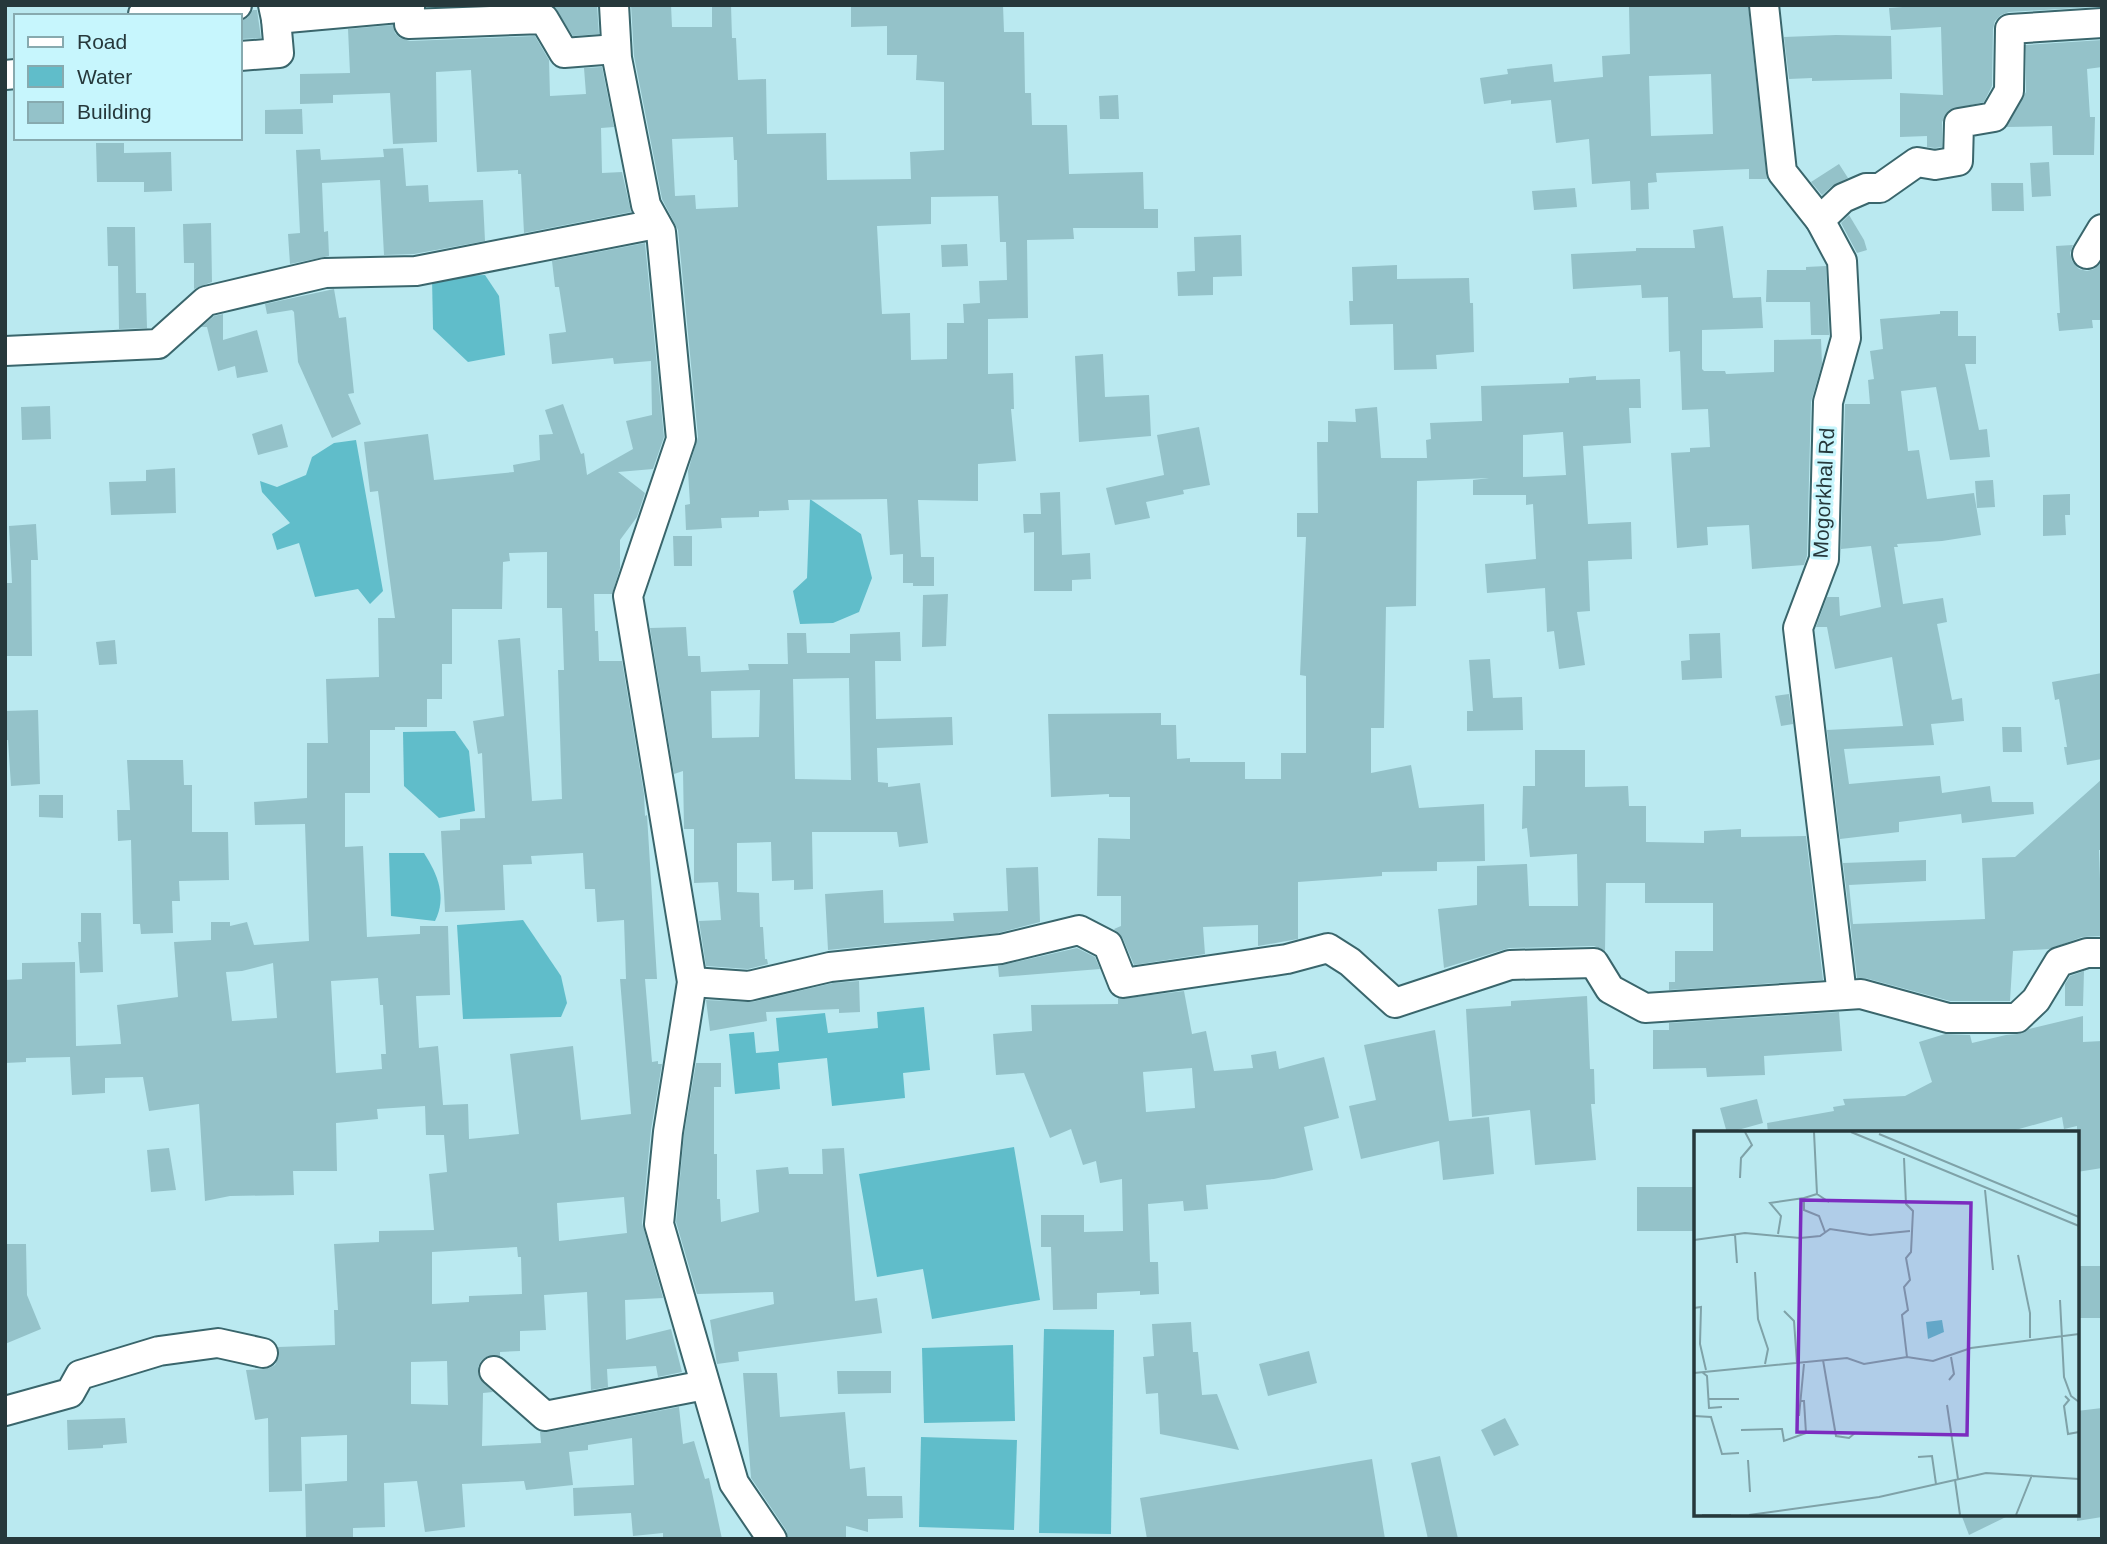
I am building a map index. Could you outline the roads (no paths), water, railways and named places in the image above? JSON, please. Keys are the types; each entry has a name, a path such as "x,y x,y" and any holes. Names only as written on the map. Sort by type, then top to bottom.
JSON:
{"street":[{"path":"143,14 237,5"},
{"path":"614,5 616,49 646,205 661,232 681,439 628,596 692,982 667,1132 659,1224 734,1483 772,1539"},
{"name":"Mogorkhal Rd","path":"1764,5 1782,172 1820,220 1842,261 1846,338 1828,402 1824,559 1798,628 1842,995"},
{"path":"242,56 279,53 274,12 410,7 410,24 544,19 564,53 616,49"},
{"path":"1820,220 1843,198 1866,188 1881,188 1917,162 1935,165 1958,161 1959,123 1994,117 2009,92 2010,29 2102,23"},
{"path":"5,351 158,344 206,301 325,273 416,271 656,223"},
{"path":"2087,254 2102,229"},
{"path":"692,982 749,986 830,967 1001,949 1079,930 1108,945 1124,983 1287,959 1328,948 1350,962 1395,1003 1510,965 1594,963 1610,989 1645,1008 1861,994 1948,1018 2017,1018 2036,1000 2059,962 2087,953 2102,953"},
{"path":"5,1411 70,1393 80,1376 159,1351 218,1343 264,1353"},
{"path":"494,1371 545,1416 705,1385"}],"water":[{"path":"485,275 499,296 505,355 468,362 433,329 432,277"},
{"path":"356,440 383,591 370,604 358,589 315,597 299,543 277,550 272,534 290,523 262,492 260,481 277,487 306,475 312,457 334,443"},
{"path":"810,499 861,534 872,578 859,612 833,623 800,624 793,591 807,578"},
{"path":"455,731 469,751 475,811 439,818 404,786 403,732"},
{"path":"389,853 424,853 439,886 439,912 435,921 391,916"},
{"path":"523,920 561,976 567,1003 561,1017 463,1019 457,925"},
{"path":"924,1007 930,1070 903,1073 905,1098 832,1106 827,1058 778,1063 780,1089 735,1094 729,1034 754,1032 756,1053 779,1051 776,1018 825,1013 828,1033 878,1028 877,1012"},
{"path":"1014,1147 1040,1300 932,1319 923,1269 877,1277 859,1174"},
{"path":"1044,1329 1114,1330 1111,1534 1039,1533"},
{"path":"1013,1345 1015,1421 924,1423 922,1348"},
{"path":"921,1437 1017,1440 1014,1530 919,1527"}]}
